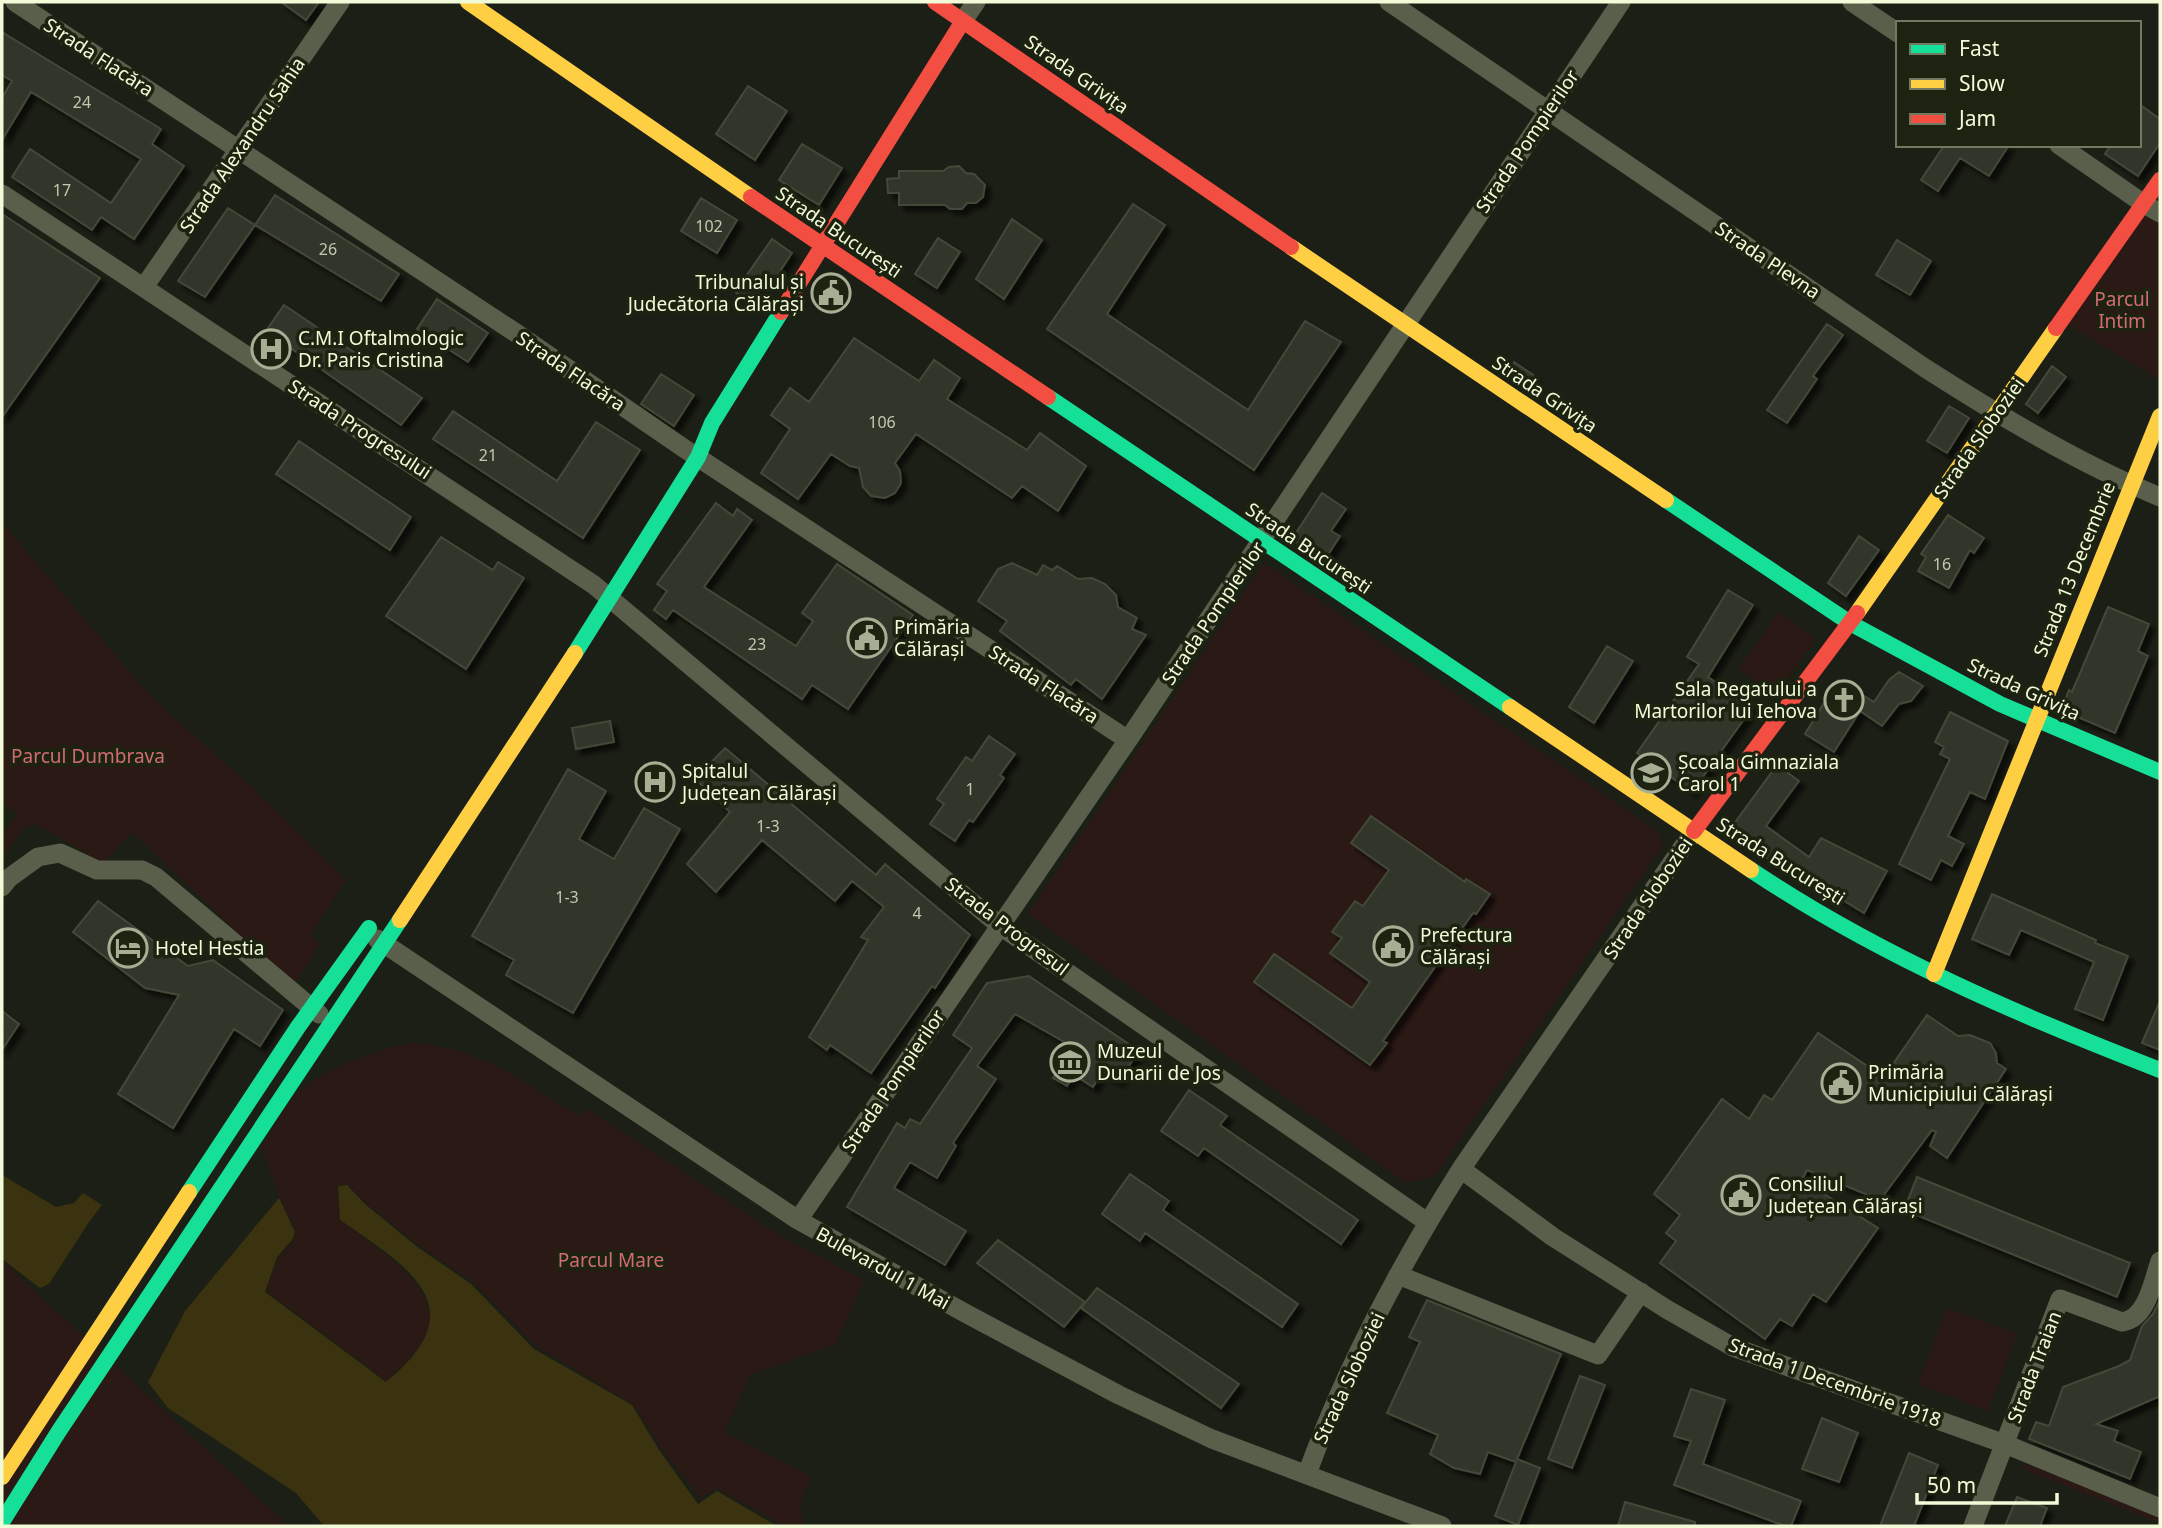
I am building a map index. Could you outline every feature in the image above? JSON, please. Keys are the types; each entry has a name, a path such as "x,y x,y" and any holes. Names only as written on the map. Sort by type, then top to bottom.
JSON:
{"main road":[{"name":"Strada București","path":"468,2 824,247 1779,888 1934,974 2054,1029 2160,1070"},
{"name":"Strada Grivița","path":"935,2 1405,325 1850,623 1989,698 2160,772"},
{"path":"2,1522 59,1431 610,599 692,453 824,247 963,21"},
{"name":"Strada Sloboziei","path":"1694,831 1850,623 1996,414 2152,209 2160,180"},
{"name":"Strada 13 Decembrie","path":"1934,974 2160,415"},
{"path":"663,483 692,453"},
{"path":"2,1477 311,1008 378,914"}],"street":[{"name":"Strada Flacăra","path":"15,2 1128,740"},
{"name":"Strada Alexandru Sahia","path":"144,288 340,2"},
{"path":"963,21 976,2"},
{"name":"Strada Plevna","path":"1389,2 1996,414 2131,485 2160,497"},
{"name":"Strada Pompierilor","path":"798,1220 1262,542 1621,2"},
{"path":"1852,2 1896,32"},
{"path":"2062,147 2152,209"},
{"name":"Strada Progresului","path":"2,194 594,585 610,599"},
{"name":"Strada Progresul","path":"610,599 999,925 1427,1222"},
{"name":"Strada Sloboziei","path":"1307,1474 1330,1411 1427,1222 1694,831"},
{"path":"2,887 9,878 38,857 60,853 97,870 142,870 156,877 331,1022"},
{"name":"Bulevardul 1 Mai","path":"366,932 798,1220 953,1306 1119,1395 1212,1439 1442,1526"},
{"name":"Strada 1 Decembrie 1918","path":"1461,1169 1553,1237 1733,1347 2005,1444 2160,1508"},
{"name":"Strada Traian","path":"1973,1526 2060,1299 2122,1322 2129,1321 2140,1313 2160,1261"},
{"path":"1398,1275 1598,1355 1641,1292"}],"green space":[{"name":"Parcul Intim","path":"2144,206 2160,215 2160,380 2065,323"},
{"name":"Parcul Dumbrava","path":"2,523 153,699 248,783 346,880 310,935 319,944 294,986 132,832 103,863 36,824 24,828 2,857 2,835 18,814 2,802"},
{"path":"1264,563 1660,833 1662,847 1434,1177 1406,1183 1028,914"},
{"path":"1779,612 1816,639 1775,696 1738,669"},
{"name":"Parcul Mare","path":"412,1043 458,1051 479,1059 518,1078 577,1115 589,1110 779,1235 864,1280 835,1345 751,1374 724,1432 811,1476 800,1505 804,1526 780,1526 717,1488 700,1498 664,1452 633,1404 536,1346 473,1282 417,1244 366,1203 347,1183 337,1186 339,1220 398,1265 423,1294 429,1310 429,1326 417,1348 387,1381 266,1291 278,1258 293,1241 296,1233 293,1221 284,1211 262,1147 289,1103 308,1084 352,1062"},
{"path":"2,1261 289,1526 2,1526"},
{"path":"1947,1308 2017,1334 1988,1411 1918,1384"},
{"path":"2024,1463 2160,1517 2160,1523 2022,1469"}],"shaded area":[{"path":"2,1175 56,1207 74,1203 83,1193 102,1205 49,1284 40,1288 2,1259"},
{"path":"347,1185 365,1204 416,1246 471,1284 534,1349 632,1405 659,1450 698,1504 717,1491 777,1526 324,1526 296,1493 168,1408 148,1382 185,1311 279,1198 295,1232 292,1240 277,1257 265,1292 386,1382 413,1355 427,1332 430,1310 423,1290 409,1272 389,1255 340,1220 338,1186"}],"building":[{"path":"281,2 319,2 306,20"},
{"path":"2,32 161,129 152,144 184,166 134,239 101,217 92,230 12,177 30,149 111,203 141,159 31,92 2,140 2,98 12,81 2,75"},
{"path":"748,86 787,111 755,160 716,134"},
{"path":"2141,105 2160,119 2160,143 2138,176 2105,154 2110,147 2141,147"},
{"path":"802,144 842,168 819,205 779,180"},
{"path":"1943,147 2008,147 1989,176 1960,158 1938,191 1921,180"},
{"path":"959,166 966,173 974,174 985,185 983,197 976,203 967,203 962,209 950,209 945,205 899,205 899,193 888,193 887,179 899,178 899,171 943,171"},
{"path":"275,195 399,274 381,301 255,225"},
{"path":"701,198 737,220 717,253 681,231"},
{"path":"1133,204 1165,225 1107,314 1248,410 1305,321 1341,342 1254,470 1047,329"},
{"path":"228,208 255,225 205,297 178,281"},
{"path":"2,214 100,278 2,417"},
{"path":"1012,219 1042,240 1004,299 976,279"},
{"path":"938,238 960,252 937,288 915,274"},
{"path":"772,239 792,253 773,282 768,278 751,303 735,292"},
{"path":"1897,240 1931,261 1910,295 1876,275"},
{"path":"437,299 488,333 468,362 417,329"},
{"path":"284,305 422,398 401,425 266,331"},
{"path":"1827,324 1843,335 1813,376 1817,379 1787,423 1767,410"},
{"path":"854,338 919,381 934,360 960,378 947,399 1027,450 1040,433 1086,466 1058,511 1022,486 1012,498 916,434 895,463 900,471 901,483 895,493 885,498 871,496 863,487 859,468 850,466 831,454 798,499 761,473 790,429 771,415 790,388 809,402"},
{"path":"1514,362 1535,376 1529,386 1507,371"},
{"path":"2052,366 2066,377 2038,413 2026,404"},
{"path":"661,374 694,395 674,426 641,404"},
{"path":"1949,406 1969,418 1947,453 1927,441"},
{"path":"453,411 557,481 596,422 640,450 583,538 433,439"},
{"path":"299,441 411,517 390,550 276,474"},
{"path":"1322,493 1346,509 1331,531 1340,536 1324,561 1292,539"},
{"path":"716,503 733,516 737,509 752,520 704,587 796,646 813,621 802,613 837,564 913,615 848,709 812,685 802,699 673,610 666,619 654,610 667,591 657,584"},
{"path":"1948,515 1984,538 1974,553 1970,550 1949,588 1918,571 1926,557 1921,554"},
{"path":"1859,536 1879,550 1846,596 1828,583"},
{"path":"441,537 493,570 498,562 524,578 466,669 386,616"},
{"path":"1012,563 1037,575 1043,565 1052,570 1057,566 1078,579 1092,578 1105,584 1116,595 1118,607 1137,618 1132,629 1146,635 1102,699 1076,679 1071,685 1000,631 1007,621 978,601 998,569"},
{"path":"1728,590 1753,605 1708,677 1752,708 1692,792 1637,753 1699,664 1687,657"},
{"path":"2108,607 2149,624 2138,651 2148,656 2115,733 2061,710 2069,690 2072,692"},
{"path":"1607,646 1633,661 1594,723 1569,707"},
{"path":"1899,672 1923,686 1911,701 1899,704 1882,726 1860,711 1834,752 1805,734 1838,680 1874,702 1889,680"},
{"path":"1950,712 2008,741 1985,799 1970,792 1948,836 1964,844 1952,866 1941,860 1931,880 1899,864 1950,759 1940,754 1944,747 1935,742"},
{"path":"610,721 614,742 576,749 572,728"},
{"path":"989,736 1015,754 1000,775 1004,778 973,822 969,820 955,841 930,824 944,804 937,799 966,757 972,761"},
{"path":"725,748 876,875 885,864 970,935 935,988 932,986 871,1073 830,1045 827,1050 809,1037 868,940 861,937 884,907 852,881 835,901 762,840 716,892 687,864 730,812 695,779"},
{"path":"1777,765 1799,781 1766,826 1809,857 1821,838 1887,871 1864,913 1787,866 1784,869 1728,832"},
{"path":"568,769 606,791 579,839 614,859 644,808 680,829 573,1013 506,975 514,960 472,936"},
{"name":"Prefectura Călărași","path":"1371,816 1465,882 1466,879 1490,894 1476,914 1473,913 1383,1041 1387,1043 1370,1065 1254,982 1274,954 1352,1008 1370,982 1330,953 1342,938 1332,932 1355,901 1363,906 1389,870 1351,843"},
{"path":"1992,894 2128,956 2103,1020 2075,1009 2094,962 2021,930 2009,955 1972,939"},
{"path":"98,901 188,966 213,960 283,1010 260,1046 234,1029 173,1128 118,1094 179,995 145,988 73,932"},
{"path":"1029,976 1139,1051 1118,1082 1102,1072 1093,1087 1074,1075 1067,1086 1053,1078 1073,1047 1015,1014 977,1066 996,1079 953,1143 956,1146 937,1178 910,1162 894,1188 966,1231 945,1265 847,1207 897,1123 905,1128 910,1119 920,1124 972,1048 953,1035 987,983"},
{"path":"2160,1001 2160,1050 2142,1043"},
{"path":"2,1011 19,1024 2,1050"},
{"path":"1927,1015 1958,1036 1970,1035 1990,1043 1996,1053 1997,1063 2006,1069 1947,1158 1930,1146 1936,1132 1932,1130 1880,1200 1807,1170 1802,1180 1878,1228 1826,1302 1813,1294 1792,1326 1780,1319 1765,1339 1660,1263 1676,1241 1666,1233 1680,1215 1654,1194 1722,1099 1749,1119 1764,1095 1772,1100 1818,1033 1884,1077"},
{"path":"1189,1090 1227,1116 1220,1125 1358,1220 1341,1244 1204,1148 1198,1156 1161,1131"},
{"path":"1130,1174 1169,1201 1163,1210 1298,1304 1282,1327 1145,1233 1140,1241 1102,1214"},
{"path":"1917,1177 2130,1263 2117,1297 1904,1210"},
{"path":"998,1240 1085,1302 1064,1327 977,1263"},
{"path":"1097,1288 1239,1384 1221,1408 1081,1308"},
{"path":"1427,1300 1561,1354 1517,1459 1540,1468 1518,1525 1495,1516 1516,1462 1488,1452 1480,1474 1454,1468 1430,1454 1438,1435 1387,1413 1420,1342 1409,1337"},
{"path":"2160,1300 2160,1396 2096,1424 2118,1431 2114,1441 2141,1452 2130,1479 2029,1439 2036,1422 2049,1426 2063,1387 2130,1360 2142,1326 2153,1314"},
{"path":"1580,1376 1605,1385 1572,1468 1548,1459"},
{"path":"1691,1389 1725,1400 1703,1464 1801,1501 1791,1526 1674,1485 1691,1441 1674,1436"},
{"path":"1822,1418 1858,1433 1839,1482 1802,1469"},
{"path":"1909,1453 1938,1465 1914,1526 1880,1526"},
{"path":"2017,1497 2047,1508 2040,1526 2005,1526"},
{"path":"1625,1502 1695,1522 1695,1526 1618,1526"}],"traffic: fast":[{"path":"575,653 698,457 712,423 781,312"},
{"path":"1048,397 1510,707"},
{"path":"1666,500 1850,623 2000,704 2160,772"},
{"path":"1751,870 1849,929 1950,981 2054,1028 2160,1070"},
{"path":"2,1522 59,1431 400,920"},
{"path":"189,1192 298,1027 369,928"}],"traffic: slow":[{"path":"468,2 751,197"},
{"path":"1291,247 1666,500"},
{"path":"1857,613 2056,328"},
{"path":"1934,974 2160,416"},
{"path":"400,920 575,653"},
{"path":"1510,707 1751,870"},
{"path":"2,1477 189,1192"}],"traffic: jam":[{"path":"935,2 1291,247"},
{"path":"781,312 963,21"},
{"path":"2056,328 2160,180"},
{"path":"751,197 1048,397"},
{"path":"1694,831 1857,613"}],"place":[{"name":"Tribunalul și Judecătoria Călărași","path":"831,293"},
{"name":"C.M.I Oftalmologic Dr. Paris Cristina","path":"271,349"},
{"name":"Primăria Călărași","path":"867,638"},
{"name":"Sala Regatului a Martorilor lui Iehova","path":"1844,700"},
{"name":"Școala Gimnaziala Carol 1","path":"1651,773"},
{"name":"Spitalul Județean Călărași","path":"655,782"},
{"name":"Prefectura Călărași","path":"1393,946"},
{"name":"Hotel Hestia","path":"128,948"},
{"name":"Muzeul Dunarii de Jos","path":"1070,1062"},
{"name":"Primăria Municipiului Călărași","path":"1841,1083"},
{"name":"Consiliul Județean Călărași","path":"1741,1195"}]}
